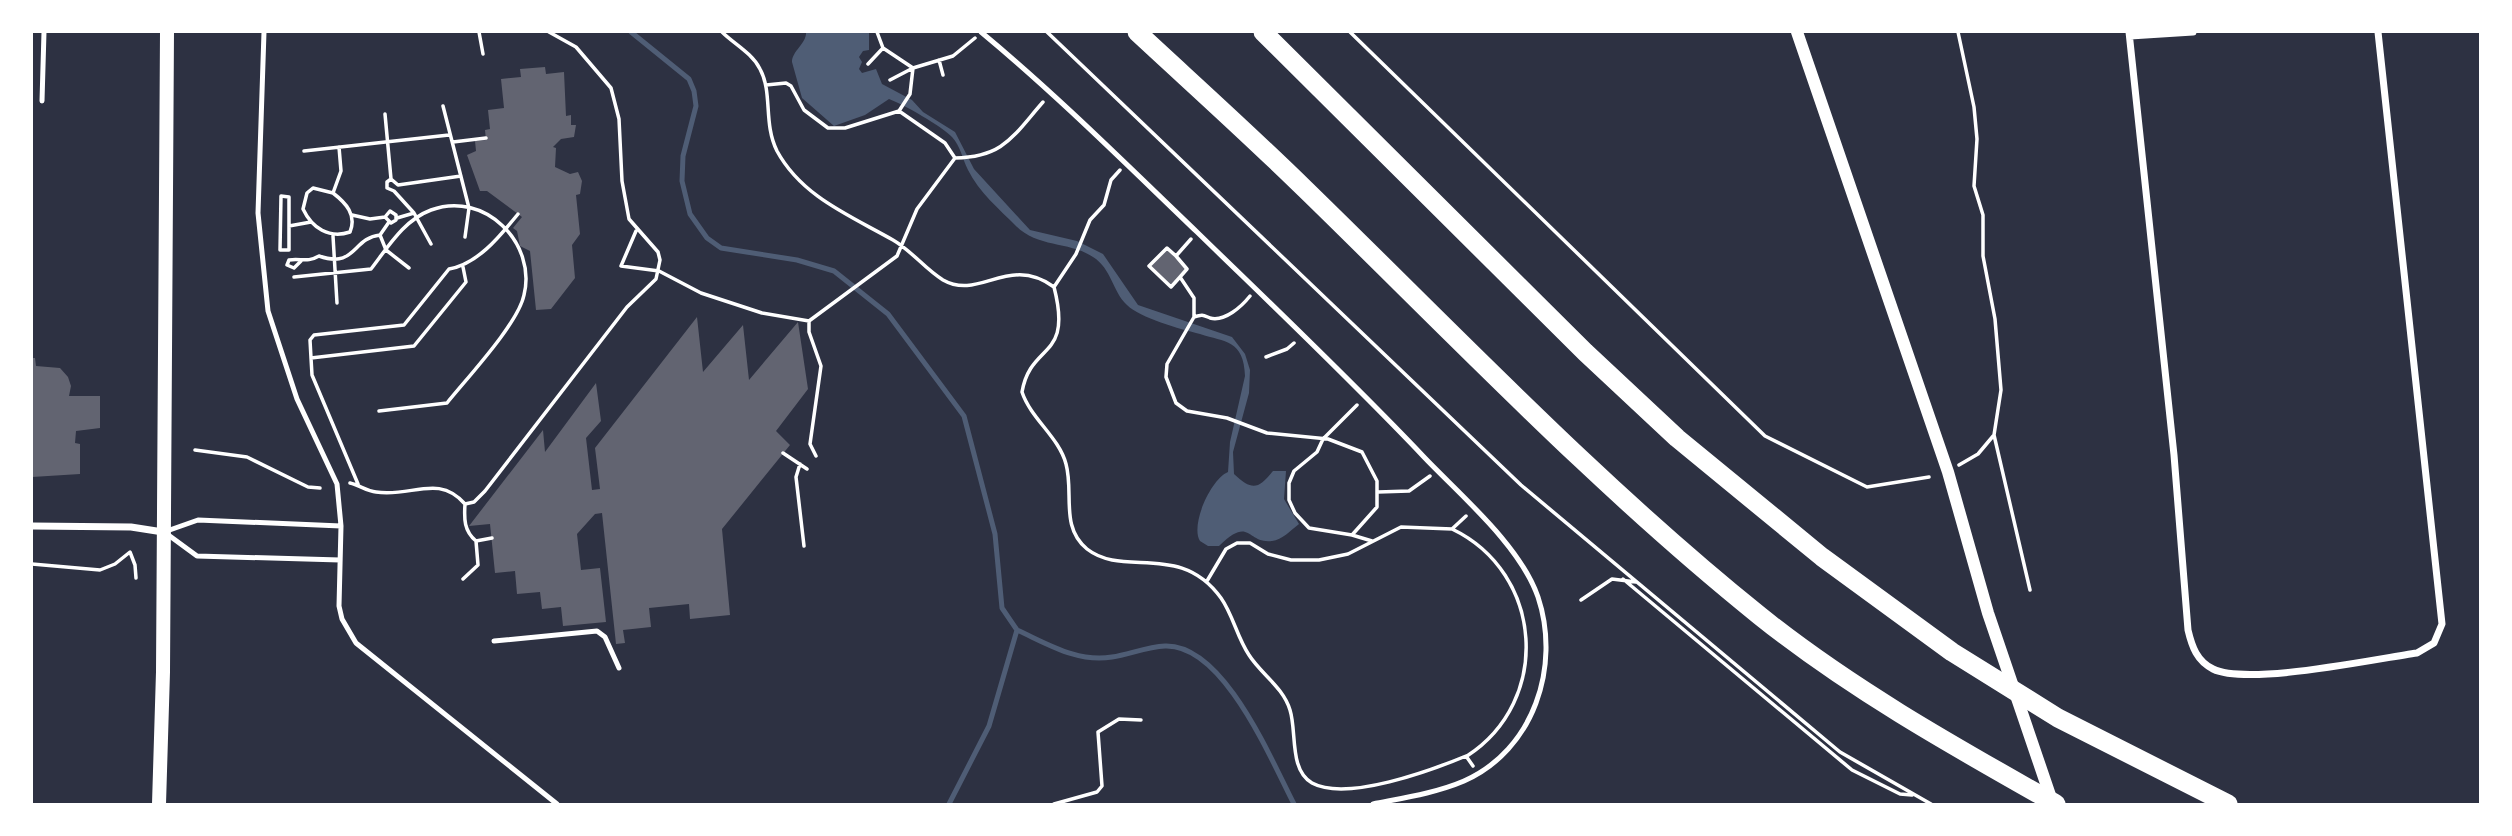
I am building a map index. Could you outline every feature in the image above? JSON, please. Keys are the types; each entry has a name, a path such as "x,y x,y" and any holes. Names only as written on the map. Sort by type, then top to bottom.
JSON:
{"highway":[{"path":"1137,32 1303,187 1563,445 1668,539 1762,618 1822,661 1904,716 2055,804"},
{"path":"1263,32 1595,362 1677,438 1822,557 1952,652 2058,718 2228,804"}],"main road":[{"path":"159,804 164,532 167,32"}],"street":[{"path":"1797,32 1948,472 1988,613 2055,804"},
{"path":"2193,32 2129,34 2174,455 2188,630 2196,656 2212,669 2227,675 2269,673 2417,653 2434,643 2442,624 2378,32"},
{"path":"32,526 131,527 164,532"}],"lane":[{"path":"43,101 44,32"},
{"path":"264,32 258,213 268,311 297,399 337,484 341,526 339,606 342,619 356,643 557,804"},
{"path":"981,32 1052,92 1366,396 1510,549 1532,583 1545,626 1547,654 1544,680 1525,728 1508,748 1478,774 1438,789 1373,804"},
{"path":"164,532 198,520 341,526"},
{"path":"164,532 197,555 340,560"},
{"path":"494,641 597,631 605,637 619,668"}],"path":[{"path":"479,32 483,54"},
{"path":"465,505 474,502 485,491 627,307 647,291 659,271 658,252 646,236 636,231 626,206 622,144 611,88 576,47 549,32"},
{"path":"722,32 752,58 766,85 769,133 792,172 850,219 902,247 947,282 966,286 1010,274 1026,274 1042,278 1054,287"},
{"path":"877,32 883,48 912,68"},
{"path":"890,80 912,68 964,49 981,32"},
{"path":"1047,32 1521,485 1840,752 1931,804"},
{"path":"1350,32 1765,436 1808,460 1867,487 1929,477"},
{"path":"1958,32 1974,107 1977,139 1974,186 1983,215 1983,256 1995,319 2001,390 1994,435 2030,590"},
{"path":"868,64 883,48"},
{"path":"939,60 943,75"},
{"path":"766,85 786,83 791,86 804,110 828,128 845,128 899,111 910,93 912,68"},
{"path":"955,158 977,157 998,150 1052,92"},
{"path":"443,106 468,208 465,237"},
{"path":"899,111 945,143 955,158"},
{"path":"385,114 391,179 398,185"},
{"path":"304,151 449,135"},
{"path":"453,142 486,138"},
{"path":"333,193 341,171 339,146"},
{"path":"636,231 621,266 659,271 701,293 762,313 809,321 897,256 917,209 955,158"},
{"path":"1126,163 1111,180 1104,205 1090,219 1076,254 1054,287 1060,323 1059,334 1029,372 1022,392 1066,462 1070,482 1069,517 1077,539 1086,548 1106,559 1158,561 1207,581 1228,609 1249,655 1279,690 1290,709 1297,761 1301,773 1311,783 1329,789 1370,784 1434,769 1466,756 1492,737 1517,701 1527,662 1527,636 1520,606 1498,568 1478,545 1452,529 1401,527 1348,554 1319,560 1291,560 1268,554 1250,543 1237,543 1226,549 1207,581"},
{"path":"394,191 398,185 461,176"},
{"path":"391,179 387,182 387,188 394,191 415,215 431,244"},
{"path":"352,215 350,232 333,236 311,222 303,209 307,193 320,188 333,193 352,215 370,219 385,217 390,211 397,218"},
{"path":"281,197 289,197 289,226 289,250 280,250 281,197"},
{"path":"301,261 319,256 332,260 356,252 370,236 380,235 389,222 446,206 468,208 491,216 507,228 524,258 527,274 521,307 447,403 379,411"},
{"path":"358,484 315,383 310,340 314,335 404,326 449,270 463,267 507,228 518,214"},
{"path":"294,277 371,269 415,215"},
{"path":"385,217 389,222"},
{"path":"289,226 311,222"},
{"path":"1176,256 1197,232"},
{"path":"380,235 386,250 409,268"},
{"path":"333,236 332,260 337,303"},
{"path":"1167,247 1176,256 1187,269 1171,287 1149,266 1167,247"},
{"path":"311,358 414,346 466,282 463,267"},
{"path":"527,274 533,273"},
{"path":"1180,277 1194,298 1194,317 1167,364 1166,377 1176,403 1187,411 1235,422 1267,433 1323,439 1350,445 1362,452 1372,466 1378,492 1377,507 1352,535"},
{"path":"1194,317 1205,314 1219,318 1229,314 1257,289"},
{"path":"809,321 809,332 821,366 810,444 816,456"},
{"path":"1266,357 1287,349 1303,334"},
{"path":"1366,396 1323,439 1317,452 1294,471 1289,483 1289,500 1295,513 1308,528 1372,541"},
{"path":"1948,472 1978,454 1994,435"},
{"path":"195,450 247,457 308,488 320,488"},
{"path":"783,453 807,469"},
{"path":"800,464 796,477 804,546"},
{"path":"1378,492 1409,491 1437,470"},
{"path":"350,483 375,492 441,488 454,492 465,505 463,520 469,535 476,541 478,565 463,579"},
{"path":"1452,529 1474,510"},
{"path":"476,541 492,538"},
{"path":"32,564 100,570 115,564 130,552 136,578"},
{"path":"1581,600 1604,583 1623,579 1638,583"},
{"path":"1623,579 1852,770 1900,794 1914,795"},
{"path":"1054,804 1097,792 1102,786 1098,732 1119,719 1141,720"},
{"path":"1466,756 1478,774"}],"water":[{"path":"806,32 869,32 869,50 863,51 859,57 862,62 859,69 862,73 876,69 882,84 912,100 923,112 955,132 974,169 1030,230 1077,241 1103,254 1138,305 1232,337 1245,354 1250,370 1249,393 1233,452 1234,474 1246,484 1255,486 1273,471 1286,471 1284,499 1299,524 1283,537 1272,541 1257,539 1243,532 1229,537 1219,546 1208,546 1200,541 1198,524 1204,503 1215,483 1228,472 1230,442 1245,376 1244,364 1237,349 1225,341 1151,319 1133,310 1122,299 1104,268 1093,257 1025,233 996,207 978,186 952,137 913,111 889,99 865,115 834,126 802,98 792,62"}],"building":[{"path":"545,67 546,74 564,72 566,116 571,115 571,125 576,125 574,137 561,139 553,147 556,148 555,167 570,174 578,172 582,181 580,194 576,195 580,234 572,245 575,278 551,309 536,310 530,251 520,246 517,231 513,228 522,217 487,191 480,191 467,155 476,151 475,141 486,140 485,130 490,129 488,110 504,108 501,79 521,77 520,69"},
{"path":"1167,248 1187,269 1171,287 1149,266"},
{"path":"697,317 703,372 743,325 749,380 798,322 808,389 776,431 790,445 722,529 730,615 690,619 689,604 649,608 651,627 623,630 625,643 616,644 602,513 595,514 577,534 581,570 600,568 606,622 563,626 561,607 542,609 540,592 517,594 515,571 495,573 490,524 469,526 543,430 545,452 596,383 601,421 586,438 592,490 600,489 595,448"},
{"path":"32,358 35,358 36,366 60,368 68,377 71,386 69,396 100,396 100,428 76,431 75,443 80,444 80,474 32,477"}],"waterway":[{"path":"631,32 689,79 694,91 696,106 683,156 682,181 690,214 707,238 721,248 797,260 834,271 888,314 964,416 995,534 1002,608 1017,630 989,726 949,804"},
{"path":"1017,630 1063,651 1087,657 1112,657 1165,646 1187,650 1207,664 1243,708 1294,804"}]}
